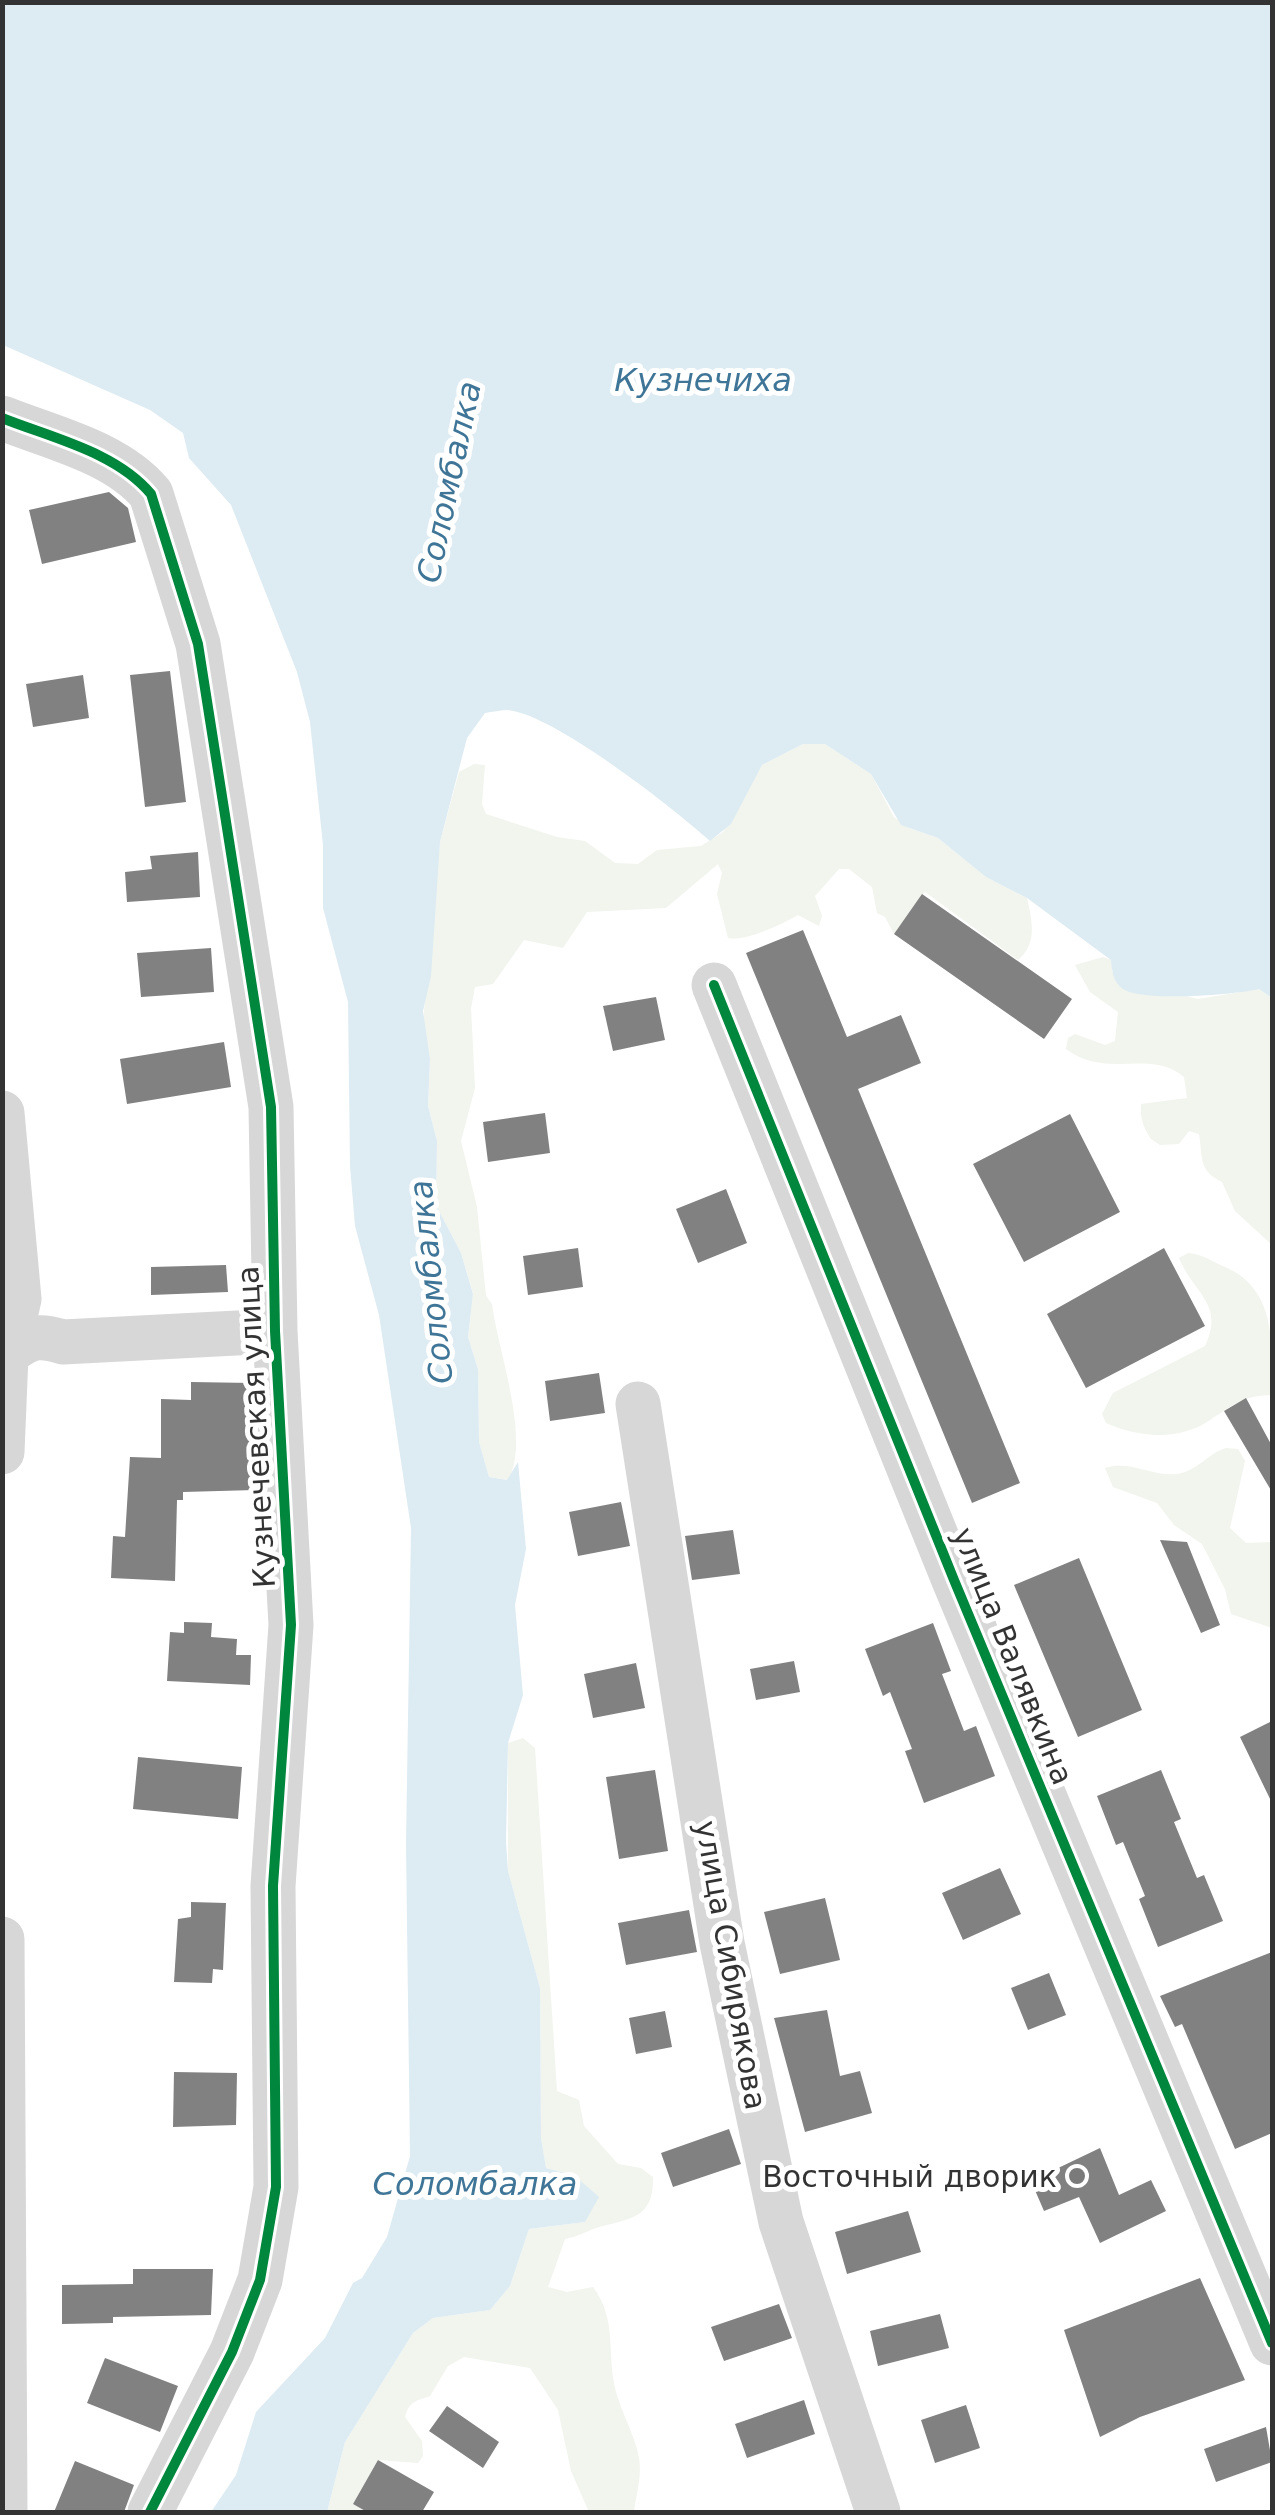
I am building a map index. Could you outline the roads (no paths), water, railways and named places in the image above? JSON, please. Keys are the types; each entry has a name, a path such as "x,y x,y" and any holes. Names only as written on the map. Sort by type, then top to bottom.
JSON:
{"street":[{"name":"Кузнечевская улица","path":"2,418 136,475 151,494 198,644 271,1107 275,1331 290,1625 274,1886 276,2188 260,2280 232,2352 150,2512"},
{"name":"улица Валявкина","path":"714,986 954,1580 1272,2343"},
{"path":"2,1113 19,1299 4,1355 2,1452"},
{"path":"4,1355 21,1340 42,1336 63,1342 275,1331"},
{"name":"улица Сибирякова","path":"638,1404 722,1943 781,2222 878,2512"},
{"path":"2,1939 4,2512"}],"water":[{"name":"Кузнечиха","path":"3,2 1272,3 1272,998 1259,989 1168,996 1123,989 1115,980 1111,960 1027,898 986,877 938,838 901,825 871,774 825,744 803,744 762,765 731,824 710,841 613,765 529,716 508,710 485,713 467,738 440,842 431,976 423,1011 430,1059 428,1106 437,1141 436,1205 461,1253 473,1294 468,1337 478,1369 479,1442 489,1477 507,1480 518,1462 526,1549 515,1605 523,1695 508,1743 506,1842 508,1871 540,1988 541,2138 546,2168 575,2176 599,2197 585,2222 529,2229 510,2286 490,2310 433,2318 413,2333 345,2442 327,2512 211,2512 236,2475 256,2412 325,2338 353,2283 362,2278 387,2237 410,2156 406,1844 411,1528 379,1315 355,1226 350,1166 348,1002 323,908 323,845 310,722 297,672 231,505 189,458 183,433 150,410 3,345"}],"place":[{"name":"Восточный дворик","path":"1077,2176"}],"water label":[{"name":"Соломбалка","path":"449,482"},
{"name":"Соломбалка","path":"431,1282"},
{"name":"Соломбалка","path":"475,2184"}]}
